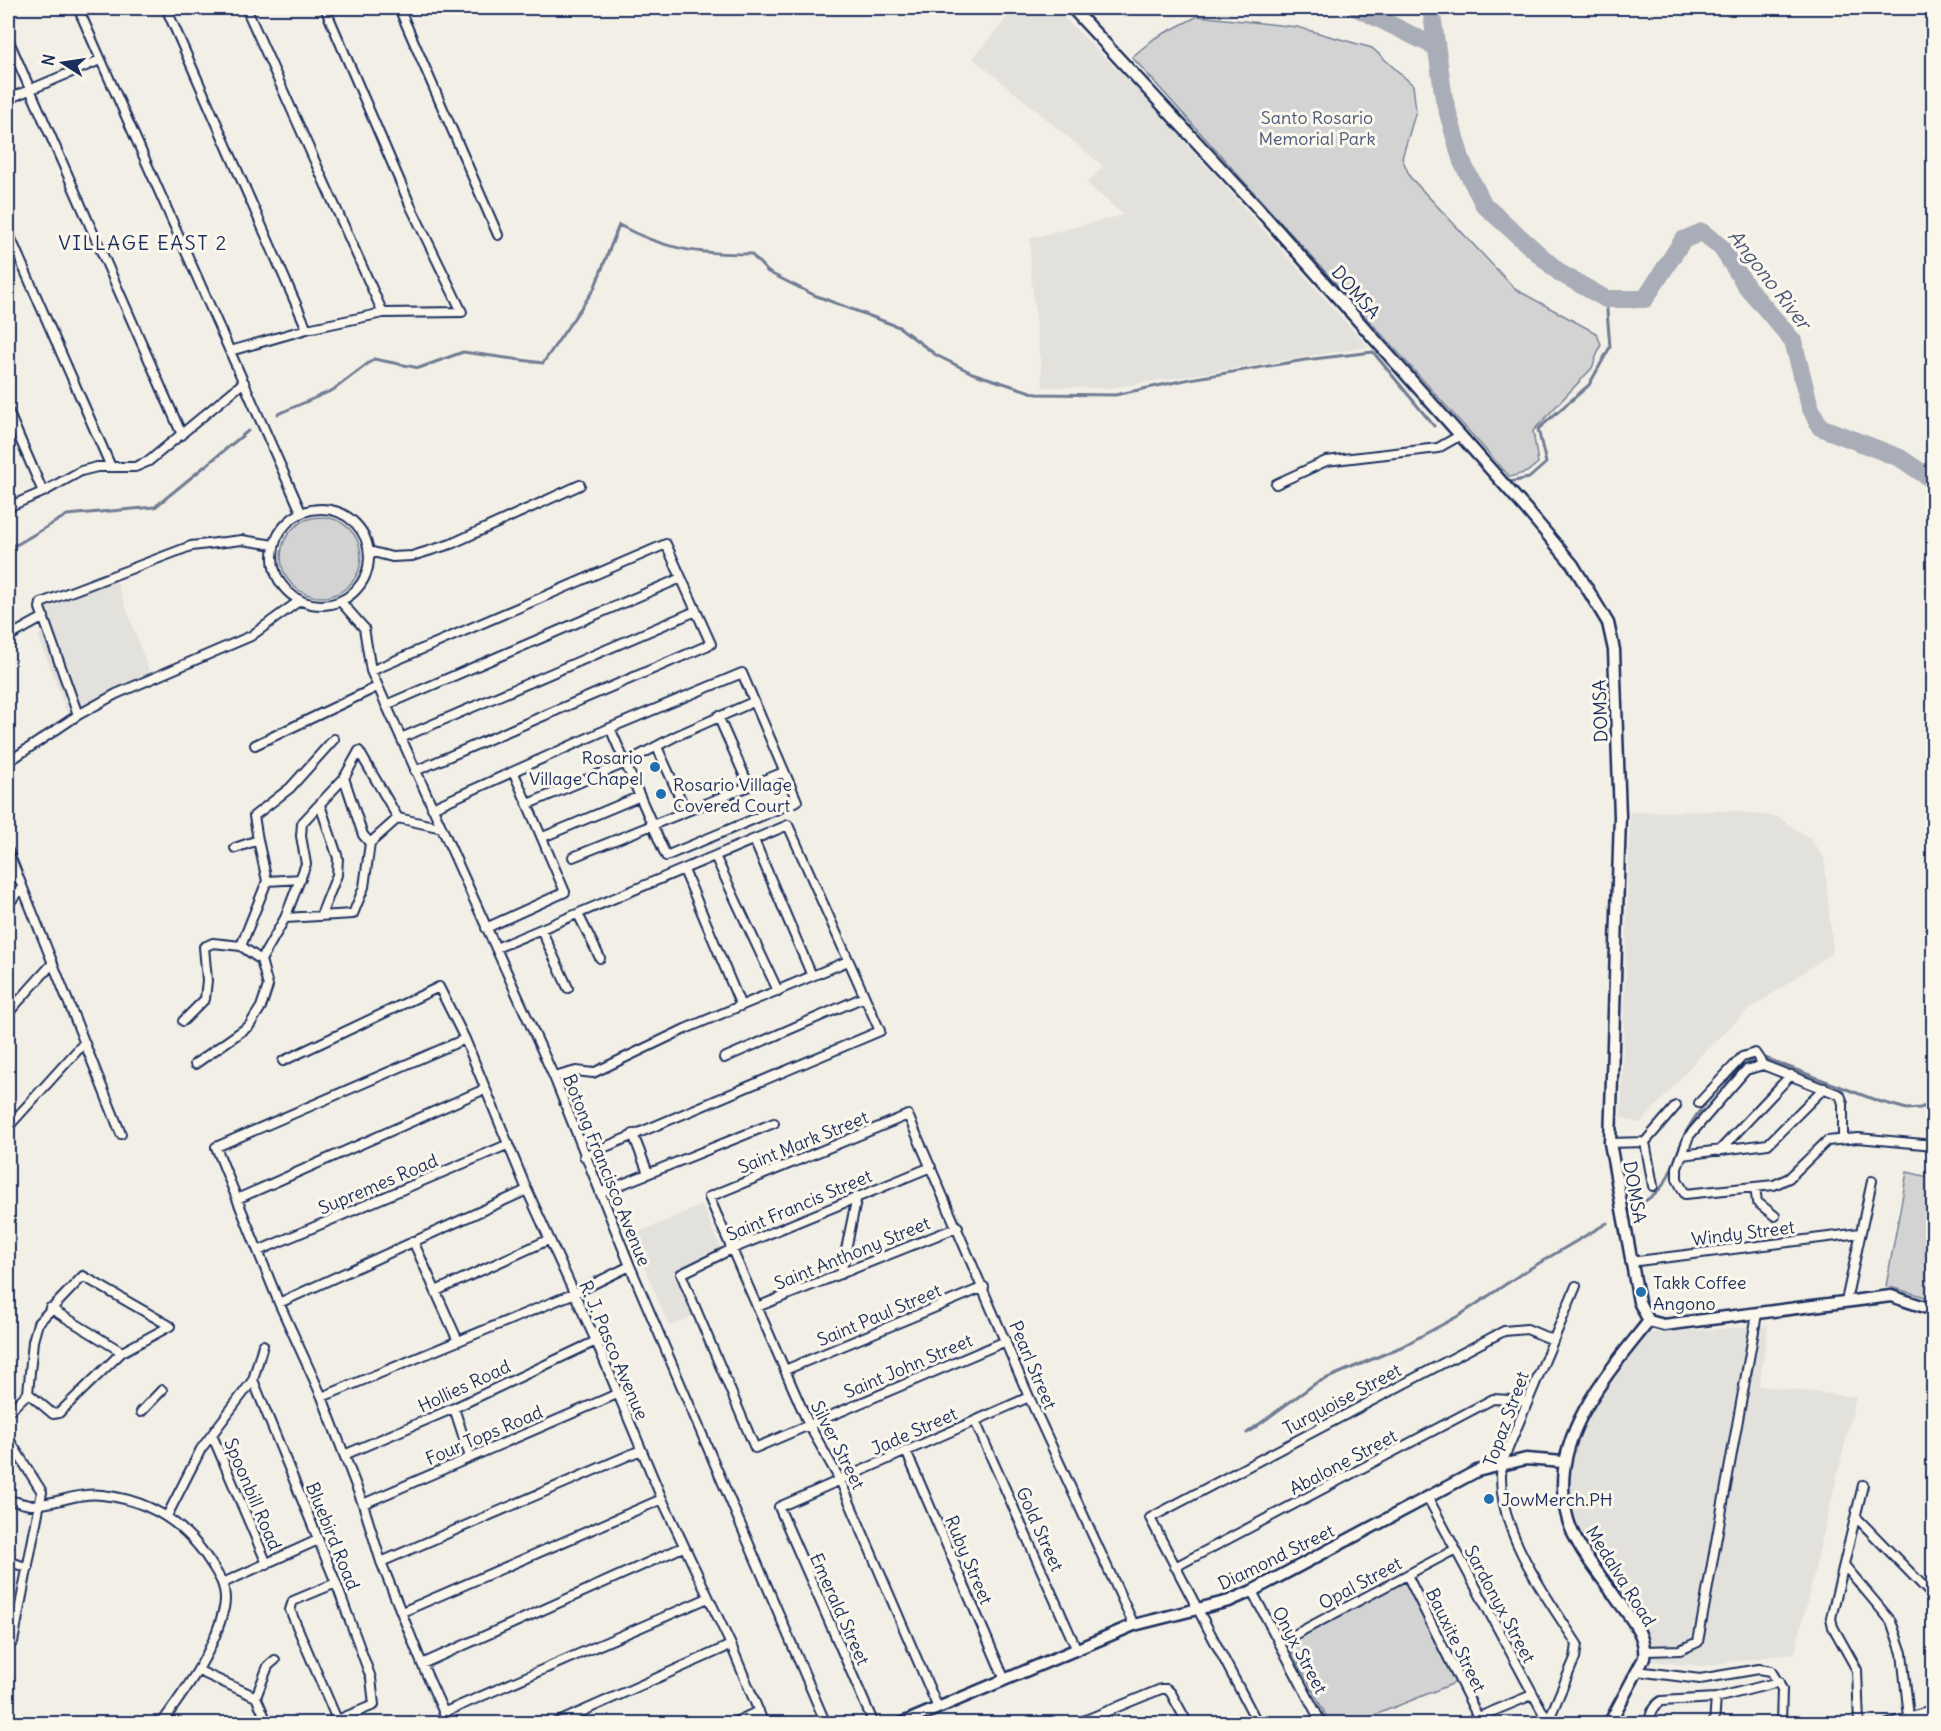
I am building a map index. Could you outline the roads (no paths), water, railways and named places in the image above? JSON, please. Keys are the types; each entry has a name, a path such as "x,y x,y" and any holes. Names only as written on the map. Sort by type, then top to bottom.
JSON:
{"main road":[{"name":"DOMSA","path":"1072,8 1270,221 1573,565 1592,592 1612,635 1620,816 1609,1095 1610,1143 1630,1262 1639,1302 1649,1321"},
{"path":"1649,1321 1664,1325 1891,1296 1934,1310"},
{"name":"Medalva Road","path":"1609,1724 1645,1651 1641,1633 1578,1542 1568,1520 1562,1486 1563,1462 1572,1436 1598,1386 1649,1321"},
{"name":"Diamond Street","path":"900,1724 1134,1625 1229,1601 1252,1591 1477,1471 1502,1463 1526,1459 1563,1462"}],"street":[{"path":"78,8 301,512"},
{"path":"166,8 307,329"},
{"path":"246,8 383,313"},
{"path":"230,351 307,329 383,313 462,312 411,207 325,8"},
{"path":"399,8 498,235"},
{"path":"8,39 182,435"},
{"path":"8,99 100,60"},
{"path":"8,232 111,467"},
{"path":"8,507 43,492 81,471 135,467 149,461 244,382"},
{"path":"8,411 43,492"},
{"path":"1276,484 1326,461 1438,448 1460,436"},
{"path":"369,551 392,557 422,553 451,544 580,485"},
{"path":"319,508 343,513 361,528 369,551 366,576 356,591 341,602 323,606 298,601 282,586 273,567 274,546 283,526 301,512 319,508"},
{"path":"78,715 41,603 191,546 242,540 274,546"},
{"path":"371,672 666,544 711,644 416,771"},
{"path":"386,705 681,578"},
{"path":"8,762 78,715 116,694 251,636 298,601"},
{"name":"Botong Francisco Avenue","path":"341,602 364,628 371,672 377,687 554,1077 630,1266 826,1724"},
{"path":"401,738 696,611"},
{"path":"8,637 44,617"},
{"path":"432,808 610,728 742,673 797,801 666,856 623,764 610,728"},
{"path":"255,745 377,687"},
{"path":"528,804 623,764 753,702"},
{"path":"718,717 749,786"},
{"path":"241,946 267,881 254,816 290,788 334,740"},
{"path":"657,747 687,811"},
{"path":"261,960 285,918 306,864 301,836 302,824 344,778 359,752 398,818 441,828"},
{"path":"573,857 784,772"},
{"path":"486,928 565,892 514,773"},
{"path":"344,778 363,835 370,843"},
{"path":"543,837 638,797"},
{"path":"320,805 338,858 337,875 321,915"},
{"path":"285,918 353,914 364,887 370,843 398,818"},
{"path":"496,948 788,825 880,1031 584,1156"},
{"path":"236,848 258,840"},
{"path":"754,840 812,976"},
{"path":"8,850 121,1134"},
{"path":"715,856 778,991"},
{"path":"684,870 741,1006"},
{"path":"267,881 301,879"},
{"path":"8,904 22,888"},
{"path":"578,914 600,958"},
{"path":"541,929 568,988"},
{"path":"183,1021 205,999 207,980 204,947 213,943 241,946 261,960 268,986 261,1006 249,1026 195,1064"},
{"path":"554,1077 576,1071 593,1073 741,1006 848,961"},
{"path":"8,1013 52,964"},
{"name":"R. J. Pasco Avenue","path":"284,1061 439,987 465,1039 548,1240 596,1341 683,1547 731,1645 764,1724"},
{"path":"723,1058 864,996"},
{"path":"450,1724 422,1664 381,1562 363,1504 322,1397 279,1303 216,1147 465,1039"},
{"path":"8,1127 84,1044"},
{"path":"1699,1103 1742,1057 1755,1053 1763,1065"},
{"path":"1843,1138 1843,1103 1840,1095 1763,1065 1746,1070 1689,1136 1677,1179 1685,1194 1774,1185 1789,1178 1827,1141 1843,1138 1934,1145"},
{"path":"1719,1151 1791,1075"},
{"path":"1682,1155 1768,1144 1824,1088"},
{"path":"237,1199 485,1089"},
{"path":"1610,1143 1645,1142 1676,1106"},
{"name":"Pearl Street","path":"908,1115 984,1287 1029,1397 1134,1625"},
{"name":"Saint Mark Street","path":"709,1197 908,1115"},
{"path":"600,1193 774,1123"},
{"path":"633,1134 648,1173"},
{"path":"1645,1142 1653,1186"},
{"name":"Supremes Road","path":"258,1251 509,1144"},
{"name":"Saint Francis Street","path":"755,1448 681,1274 857,1196 931,1167"},
{"path":"1846,1300 1872,1180"},
{"path":"1755,1187 1757,1202 1775,1216"},
{"path":"279,1303 527,1191"},
{"path":"841,1274 857,1196"},
{"name":"Silver Street","path":"709,1197 809,1425 840,1480 938,1708"},
{"name":"Saint Anthony Street","path":"757,1307 958,1227"},
{"name":"Windy Street","path":"1630,1262 1860,1233"},
{"path":"436,1291 548,1240"},
{"path":"413,1241 458,1341"},
{"path":"322,1397 574,1293 630,1266"},
{"path":"8,1412 28,1393 33,1341 38,1323 83,1276 170,1326 122,1352 59,1413 53,1414 46,1410 28,1393"},
{"name":"Topaz Street","path":"1547,1723 1575,1659 1577,1644 1531,1573 1519,1546 1499,1485 1502,1463 1576,1286"},
{"name":"Saint Paul Street","path":"785,1370 984,1287"},
{"path":"50,1308 122,1352"},
{"path":"1645,1651 1680,1650 1698,1642 1757,1314"},
{"name":"Turquoise Street","path":"1175,1567 1150,1518 1504,1331 1527,1329 1553,1340"},
{"name":"Hollies Road","path":"344,1455 454,1408 596,1341"},
{"name":"Saint John Street","path":"755,1448 1006,1341"},
{"path":"167,1516 189,1469 253,1380 263,1345"},
{"name":"Bluebird Road","path":"253,1380 336,1583 371,1677 374,1705 338,1721"},
{"path":"141,1412 162,1390"},
{"name":"Four Tops Road","path":"363,1504 617,1394"},
{"name":"Jade Street","path":"779,1507 1029,1397"},
{"name":"Abalone Street","path":"1175,1567 1493,1399 1527,1401"},
{"path":"454,1408 470,1457"},
{"name":"Gold Street","path":"975,1421 1077,1650"},
{"name":"Spoonbill Road","path":"212,1435 267,1564"},
{"path":"8,1438 42,1492 42,1503 13,1641"},
{"path":"381,1562 641,1450"},
{"name":"Ruby Street","path":"906,1451 1005,1680"},
{"path":"1859,1724 1857,1670 1833,1627 1831,1618 1863,1485"},
{"path":"8,1500 29,1505 79,1496 101,1495 141,1505 167,1516 186,1530 224,1583 224,1607 199,1671 165,1722"},
{"name":"Sardonyx Street","path":"1428,1498 1547,1723"},
{"path":"402,1612 662,1499"},
{"name":"Emerald Street","path":"779,1507 874,1724"},
{"path":"1856,1517 1934,1597"},
{"path":"224,1583 318,1540"},
{"path":"422,1664 683,1547"},
{"name":"Opal Street","path":"1279,1643 1454,1550"},
{"path":"8,1561 28,1568"},
{"path":"1845,1566 1892,1622 1902,1653 1909,1717"},
{"path":"1175,1567 1258,1724"},
{"name":"Bauxite Street","path":"1407,1575 1478,1718"},
{"path":"336,1583 293,1601 290,1610 338,1721"},
{"name":"Onyx Street","path":"1252,1591 1322,1724"},
{"path":"445,1713 708,1598"},
{"path":"554,1724 731,1645"},
{"path":"256,1697 268,1666 274,1660"},
{"path":"1637,1671 1700,1679 1766,1669 1771,1671 1782,1689 1781,1724"},
{"path":"199,1671 256,1697 268,1724"},
{"path":"1648,1724 1650,1715 1661,1701 1716,1698 1779,1682"},
{"path":"1076,1724 1161,1689 1167,1689 1188,1724"},
{"path":"1462,1724 1532,1695"},
{"path":"1714,1724 1716,1698"},
{"path":"1888,1724 1934,1710"},
{"path":"731,1724 759,1711"}],"waterway":[{"name":"Angono River","path":"1357,8 1436,47"},
{"name":"Angono River","path":"1431,8 1444,99 1462,162 1484,205 1560,273 1606,299 1645,299 1683,240 1702,232 1721,247 1747,287 1793,341 1810,407 1820,427 1900,458 1934,481"},
{"path":"278,414 333,390 374,359 419,368 463,352 543,363 594,289 619,225 652,240 683,249 751,254 768,272 814,295 899,327 936,355 972,373 1037,394 1115,395 1190,379 1305,360 1373,352 1434,426"},
{"path":"1453,419 1510,482 1529,478 1546,463 1538,429 1589,385 1610,347 1606,299"},
{"path":"8,546 18,544 67,515 155,507 248,431"},
{"path":"1765,1058 1878,1101 1907,1109 1920,1108 1934,1103"},
{"path":"1636,1207 1657,1192 1668,1177 1689,1127 1704,1105 1724,1083 1754,1059"},
{"path":"1247,1433 1316,1383 1401,1347 1460,1315 1524,1272 1607,1223"}],"place":[{"name":"Rosario Village Chapel","path":"655,767"},
{"name":"Rosario Village Covered Court","path":"661,794"},
{"name":"Takk Coffee Angono","path":"1641,1292"},
{"name":"JowMerch.PH","path":"1489,1499"}],"district":[{"name":"VILLAGE EAST 2","path":"143,242"}],"park label":[{"name":"Santo Rosario Memorial Park","path":"1317,127"}]}
